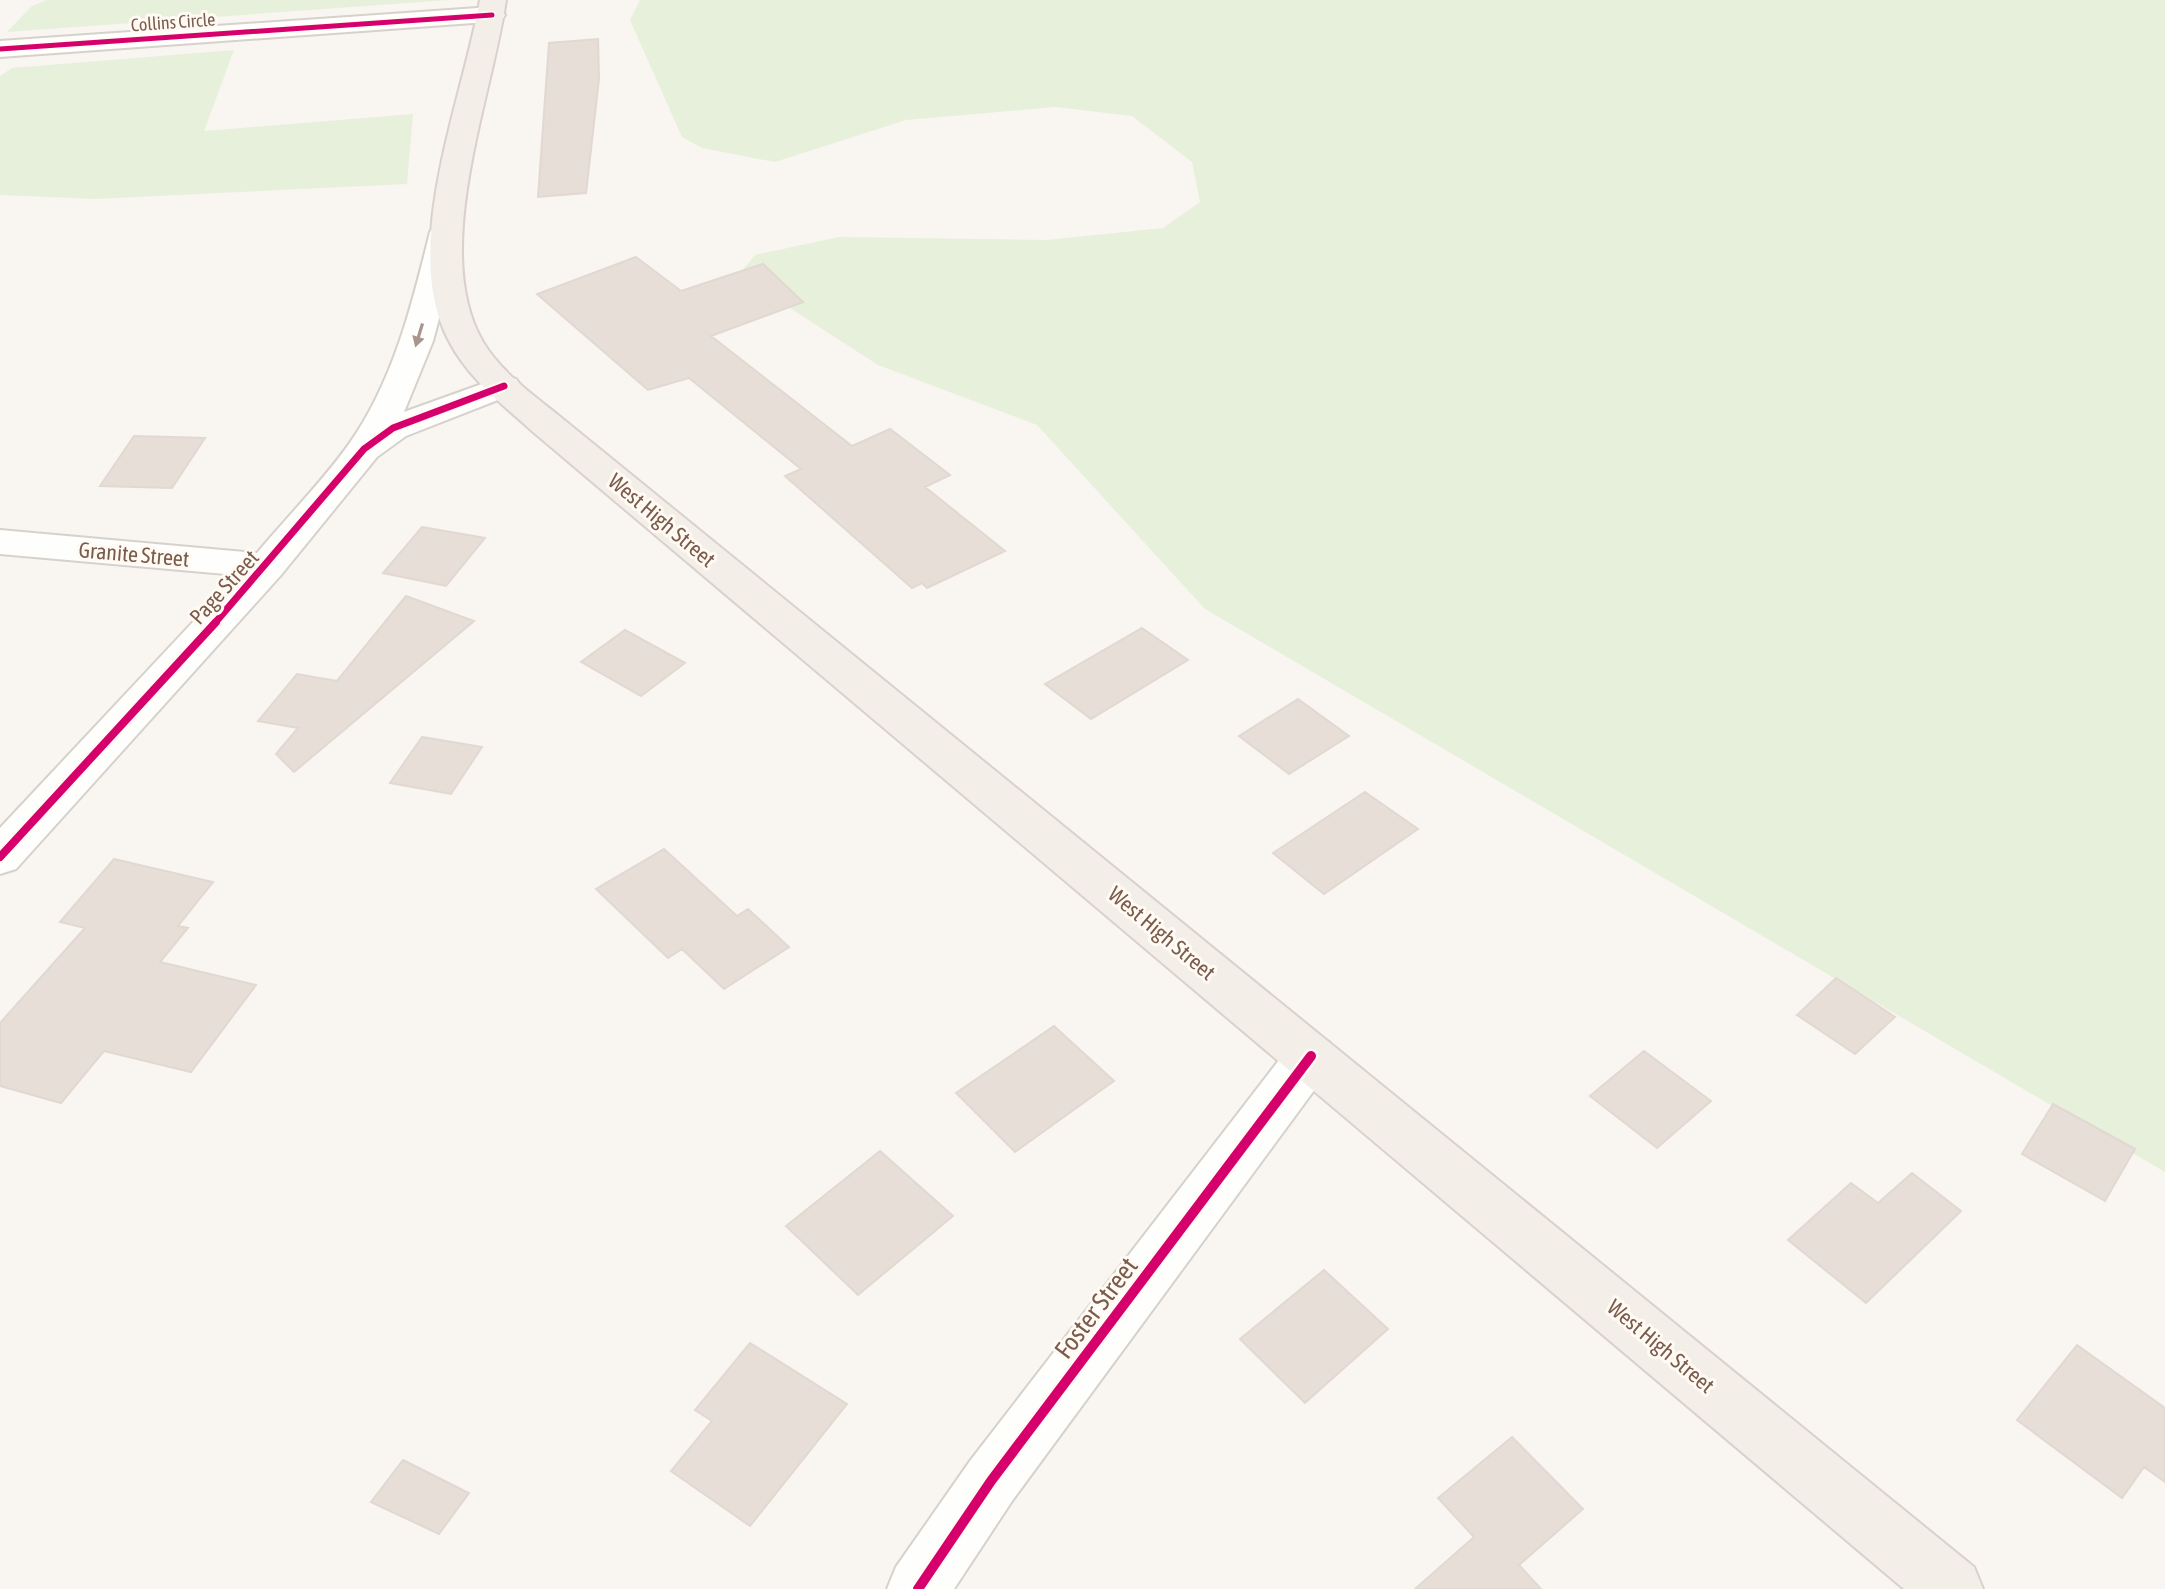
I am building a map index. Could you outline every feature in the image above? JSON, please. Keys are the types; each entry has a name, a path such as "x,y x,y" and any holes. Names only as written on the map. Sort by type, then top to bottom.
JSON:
{"main road":[{"name":"Page Street","path":"446,232 492,8"},
{"name":"West High Street","path":"446,232 451,312 479,361 504,386 1952,1589"}],"street":[{"name":"Collins Circle","path":"0,49 492,8"},
{"name":"Page Street","path":"0,857 267,566 364,449 402,385 420,332 446,232"},
{"name":"Page Street","path":"364,449 402,423 504,386"},
{"name":"Granite Street","path":"0,542 267,566"},
{"name":"Foster Street","path":"918,1589 1000,1468 1311,1056"}],"green space":[{"path":"47,0 449,0 7,32 32,6"},
{"path":"640,0 2165,0 2165,1172 1205,609 1037,425 878,365 739,275 755,255 839,237 1047,240 1163,228 1200,202 1192,162 1132,116 1055,107 906,120 775,162 702,148 682,137 630,20"},
{"path":"234,50 204,131 413,114 407,184 95,199 0,195 0,76 12,68"}],"building":[{"path":"598,39 599,79 586,193 538,197 549,43"},
{"path":"636,257 681,291 763,264 803,302 711,336 852,446 890,429 950,475 925,487 1005,551 927,588 922,583 912,588 785,476 801,469 689,378 648,390 537,294"},
{"path":"134,436 205,438 172,488 100,486"},
{"path":"422,527 485,538 446,586 383,573"},
{"path":"406,596 474,621 294,772 276,754 298,728 258,721 297,674 337,681"},
{"path":"1142,628 1188,660 1091,719 1045,684"},
{"path":"625,630 685,663 641,696 581,662"},
{"path":"1298,699 1349,736 1289,774 1239,736"},
{"path":"422,737 482,747 451,794 390,783"},
{"path":"1365,792 1418,829 1324,894 1273,853"},
{"path":"664,849 737,916 748,909 789,947 724,989 682,949 668,958 596,889"},
{"path":"114,859 213,882 178,926 188,928 160,962 256,985 191,1072 104,1051 61,1103 0,1086 0,1023 85,928 60,922"},
{"path":"1836,978 1895,1017 1855,1054 1797,1015"},
{"path":"1054,1026 1114,1081 1015,1152 956,1093"},
{"path":"1644,1051 1711,1101 1657,1148 1590,1096"},
{"path":"2053,1104 2135,1149 2105,1201 2022,1154"},
{"path":"880,1151 953,1216 858,1295 786,1226"},
{"path":"1912,1173 1961,1211 1866,1303 1788,1240 1851,1183 1878,1203"},
{"path":"1324,1270 1388,1329 1305,1403 1240,1339"},
{"path":"750,1343 847,1404 750,1526 671,1471 712,1421 695,1410"},
{"path":"2077,1345 2165,1408 2165,1482 2144,1467 2122,1498 2017,1420"},
{"path":"1512,1437 1583,1509 1519,1565 1541,1589 1415,1589 1474,1537 1438,1498"},
{"path":"403,1460 469,1493 439,1534 371,1502"}],"cycle path":[{"path":"0,49 492,15"},
{"path":"0,857 267,566 364,449 393,428 504,386"},
{"path":"918,1589 991,1481 1311,1056"}]}
